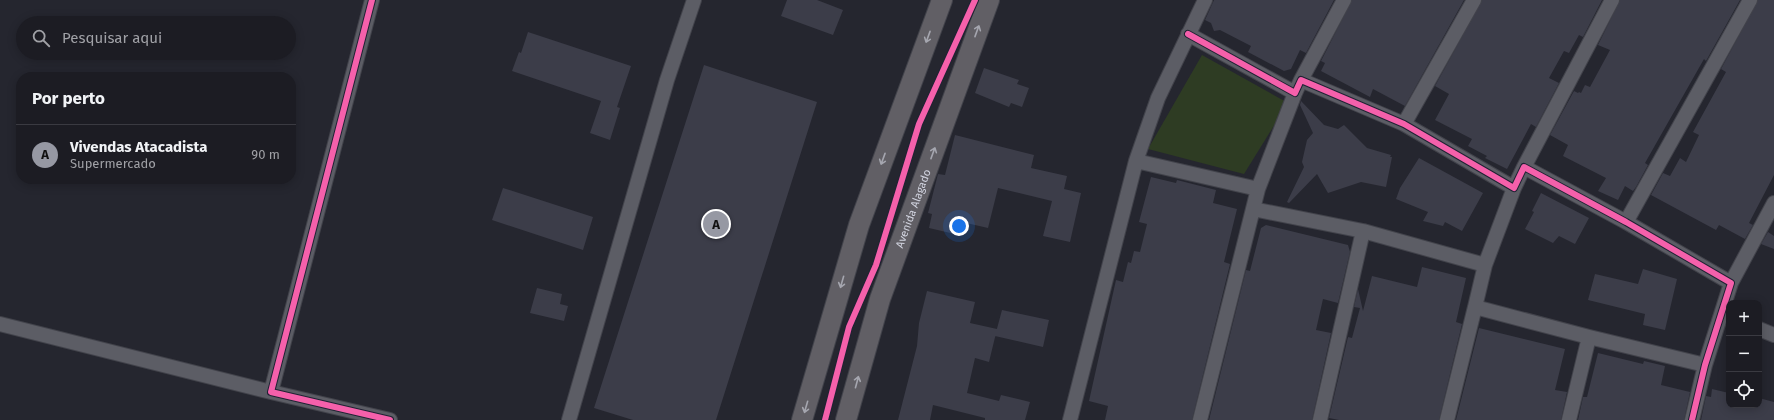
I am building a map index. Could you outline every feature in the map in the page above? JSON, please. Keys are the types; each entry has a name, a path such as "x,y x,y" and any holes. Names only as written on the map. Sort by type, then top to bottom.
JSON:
{"main road":[{"path":"802,420 859,225 942,0"},
{"name":"Avenida Alagado","path":"846,420 880,299 989,0"}],"street":[{"path":"271,392 372,0"},
{"path":"1070,420 1136,161 1158,98 1205,0"},
{"path":"1200,420 1258,190 1295,93 1344,0"},
{"path":"1404,124 1474,0"},
{"path":"1447,420 1485,265 1514,188 1612,0"},
{"path":"1626,222 1750,0"},
{"path":"569,420 667,80 692,1"},
{"path":"1188,34 1295,93"},
{"path":"1301,80 1404,124 1514,188"},
{"path":"1136,161 1258,190"},
{"path":"1524,167 1626,222 1731,283"},
{"path":"1692,420 1705,365 1725,315 1731,283 1774,203"},
{"path":"1253,209 1363,231 1485,265"},
{"path":"1320,420 1363,231"},
{"path":"1475,307 1589,338 1705,365"},
{"path":"0,324 386,420"},
{"path":"1762,330 1774,334"},
{"path":"1568,420 1589,338"}],"green space":[{"path":"1202,55 1288,103 1244,174 1148,149"}],"building":[{"path":"787,0 817,0 843,10 833,35 781,16"},
{"path":"1214,0 1334,0 1306,53 1300,50 1291,69 1284,71 1248,52 1251,46 1220,30 1214,31 1211,23 1205,20"},
{"path":"1352,0 1464,0 1405,106 1373,89 1370,97 1321,71 1325,63 1321,61"},
{"path":"1482,0 1602,0 1583,37 1579,35 1569,53 1564,51 1549,78 1559,83 1536,127 1531,124 1507,169 1485,158 1487,156 1468,146 1472,139 1435,120 1449,94 1435,86"},
{"path":"1620,0 1740,0 1706,61 1704,59 1645,163 1648,165 1636,187 1633,191 1625,186 1618,200 1598,191 1606,178 1563,156 1568,145 1550,135 1574,91 1581,93 1585,85 1590,87 1610,50 1598,45"},
{"path":"1758,0 1774,0 1774,175 1749,223 1753,225 1745,239 1719,225 1716,230 1651,195 1663,173 1670,176 1680,158 1686,162 1699,135 1693,132 1726,72 1721,69"},
{"path":"528,32 631,66 617,107 620,108 610,140 590,133 601,101 512,71 519,52 521,53"},
{"path":"704,65 817,102 716,420 633,420 594,408"},
{"path":"984,68 1019,80 1017,84 1029,88 1022,107 1011,103 1009,107 975,93"},
{"path":"1301,101 1324,125 1338,129 1344,125 1367,148 1391,155 1390,157 1392,157 1386,187 1361,182 1328,193 1317,174 1289,203 1287,202 1304,167 1302,162 1307,140 1313,133 1300,105"},
{"path":"955,135 1034,155 1031,168 1067,176 1064,189 1081,193 1070,242 1043,236 1052,201 998,188 988,228 962,222 959,235 929,228 932,214 928,213 938,174 945,175"},
{"path":"1419,158 1483,193 1462,231 1445,222 1443,226 1423,221 1428,212 1396,199 1400,188"},
{"path":"1151,177 1176,183 1177,180 1216,190 1213,203 1237,209 1224,262 1230,264 1192,420 1105,420 1108,406 1089,401 1116,280 1123,282 1128,262 1131,263 1134,251 1140,252 1147,224 1139,222"},
{"path":"503,188 593,217 583,250 492,220"},
{"path":"1541,193 1589,218 1575,244 1559,236 1553,243 1525,229 1534,212 1532,211"},
{"path":"1266,225 1348,245 1350,252 1338,303 1323,299 1316,330 1331,333 1312,420 1209,420 1246,270 1250,271 1261,228"},
{"path":"1768,232 1774,236 1774,249 1761,244"},
{"path":"1422,267 1466,278 1456,322 1462,324 1439,420 1339,420 1329,418 1348,337 1352,338 1360,308 1354,307 1358,289 1363,311 1372,276 1417,287"},
{"path":"1643,269 1677,279 1665,330 1643,325 1645,314 1588,300 1595,274 1638,284"},
{"path":"537,288 562,294 560,304 568,306 564,321 530,313"},
{"path":"927,291 975,302 970,323 997,329 989,362 975,358 967,393 999,401 1001,395 1030,402 1025,420 985,420 985,418 933,405 930,420 898,420 917,346 919,323"},
{"path":"1002,310 1049,320 1043,347 995,336"},
{"path":"1479,328 1565,349 1555,390 1567,392 1561,420 1456,420"},
{"path":"1598,353 1643,364 1644,361 1665,366 1661,385 1690,392 1684,420 1578,420 1583,397 1587,397"},
{"path":"1712,389 1726,392 1726,408 1762,408 1762,399 1774,402 1774,420 1701,420 1706,396 1711,397"}],"cycle path":[{"path":"372,0 271,392 390,420"},
{"path":"825,420 849,327 876,265 919,124 975,0"},
{"path":"1188,34 1295,93 1301,80 1404,124 1514,188 1524,167 1626,222 1731,283 1705,365 1692,420"}],"place":[{"name":"Vivendas Atacadista","path":"716,224"}]}
